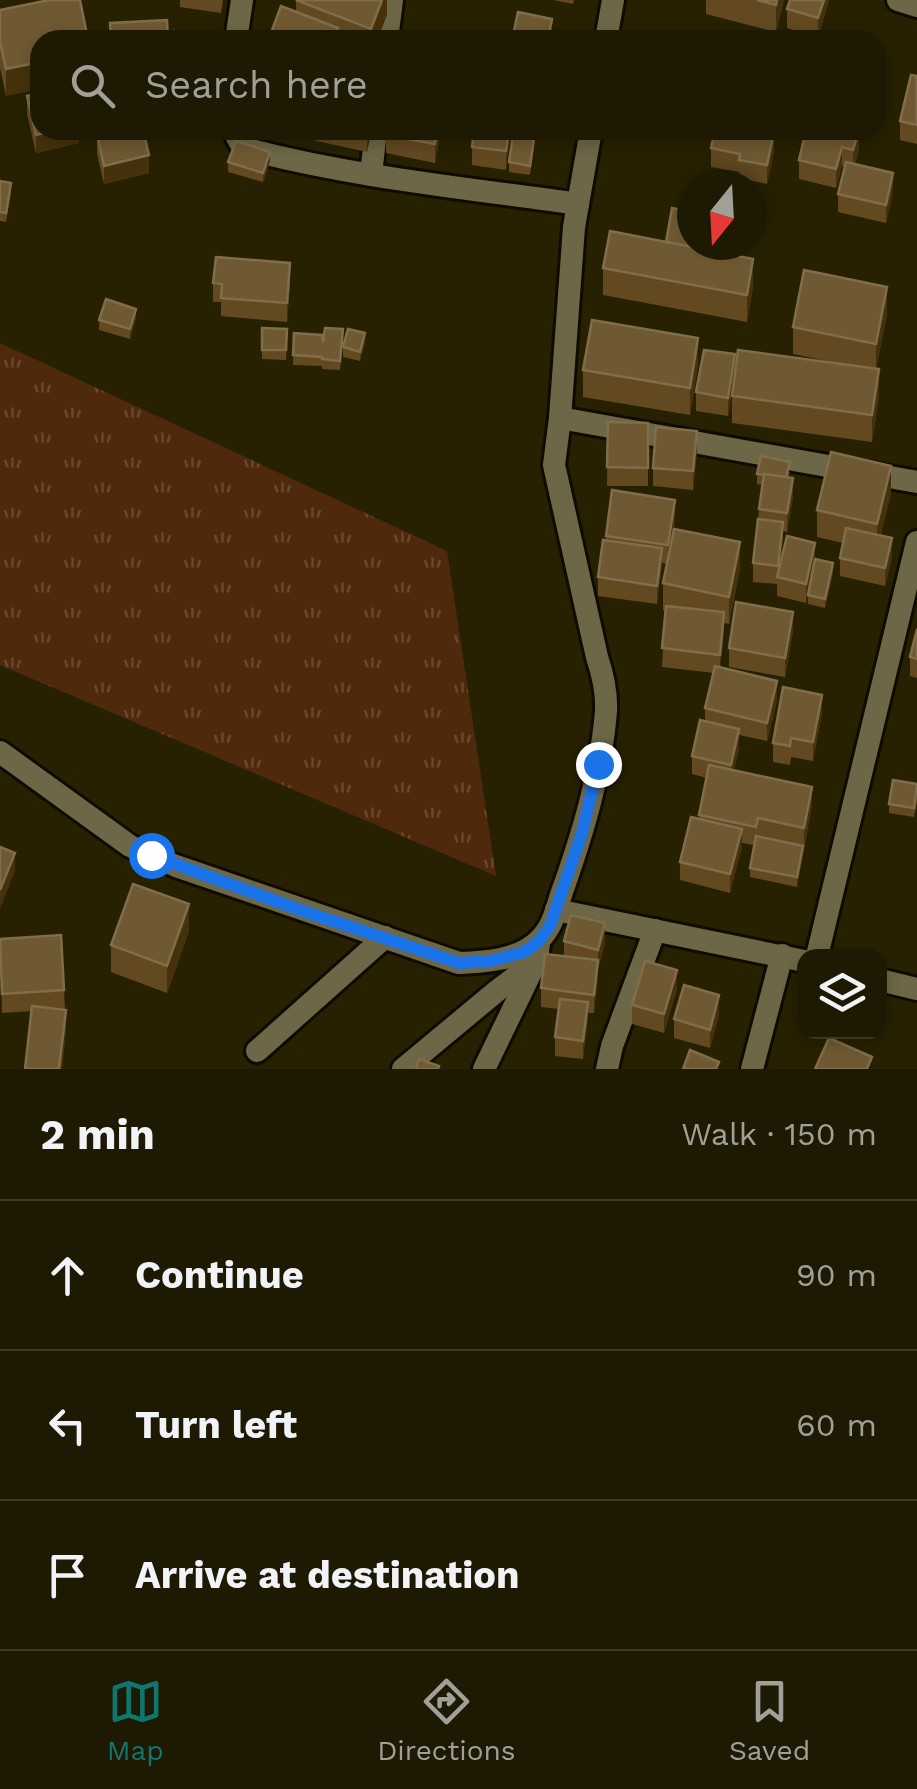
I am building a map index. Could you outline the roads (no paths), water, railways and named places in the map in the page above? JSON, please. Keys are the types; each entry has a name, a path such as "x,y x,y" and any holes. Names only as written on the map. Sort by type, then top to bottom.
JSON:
{"street":[{"path":"238,30 242,0"},
{"path":"388,30 392,0"},
{"path":"608,30 613,0"},
{"path":"898,0 917,6"},
{"path":"238,140 242,148 372,175 578,204"},
{"path":"372,175 375,140"},
{"path":"484,1069 556,910 589,809 606,709 604,680 554,464 574,226 588,140"},
{"path":"560,418 917,482"},
{"path":"820,949 917,542"},
{"path":"0,752 130,846 176,866 459,963 538,951"},
{"path":"556,910 793,958 752,1069"},
{"path":"607,1069 655,930"},
{"path":"258,1051 386,938"},
{"path":"403,1069 498,990 538,951"},
{"path":"887,982 917,989"}]}
